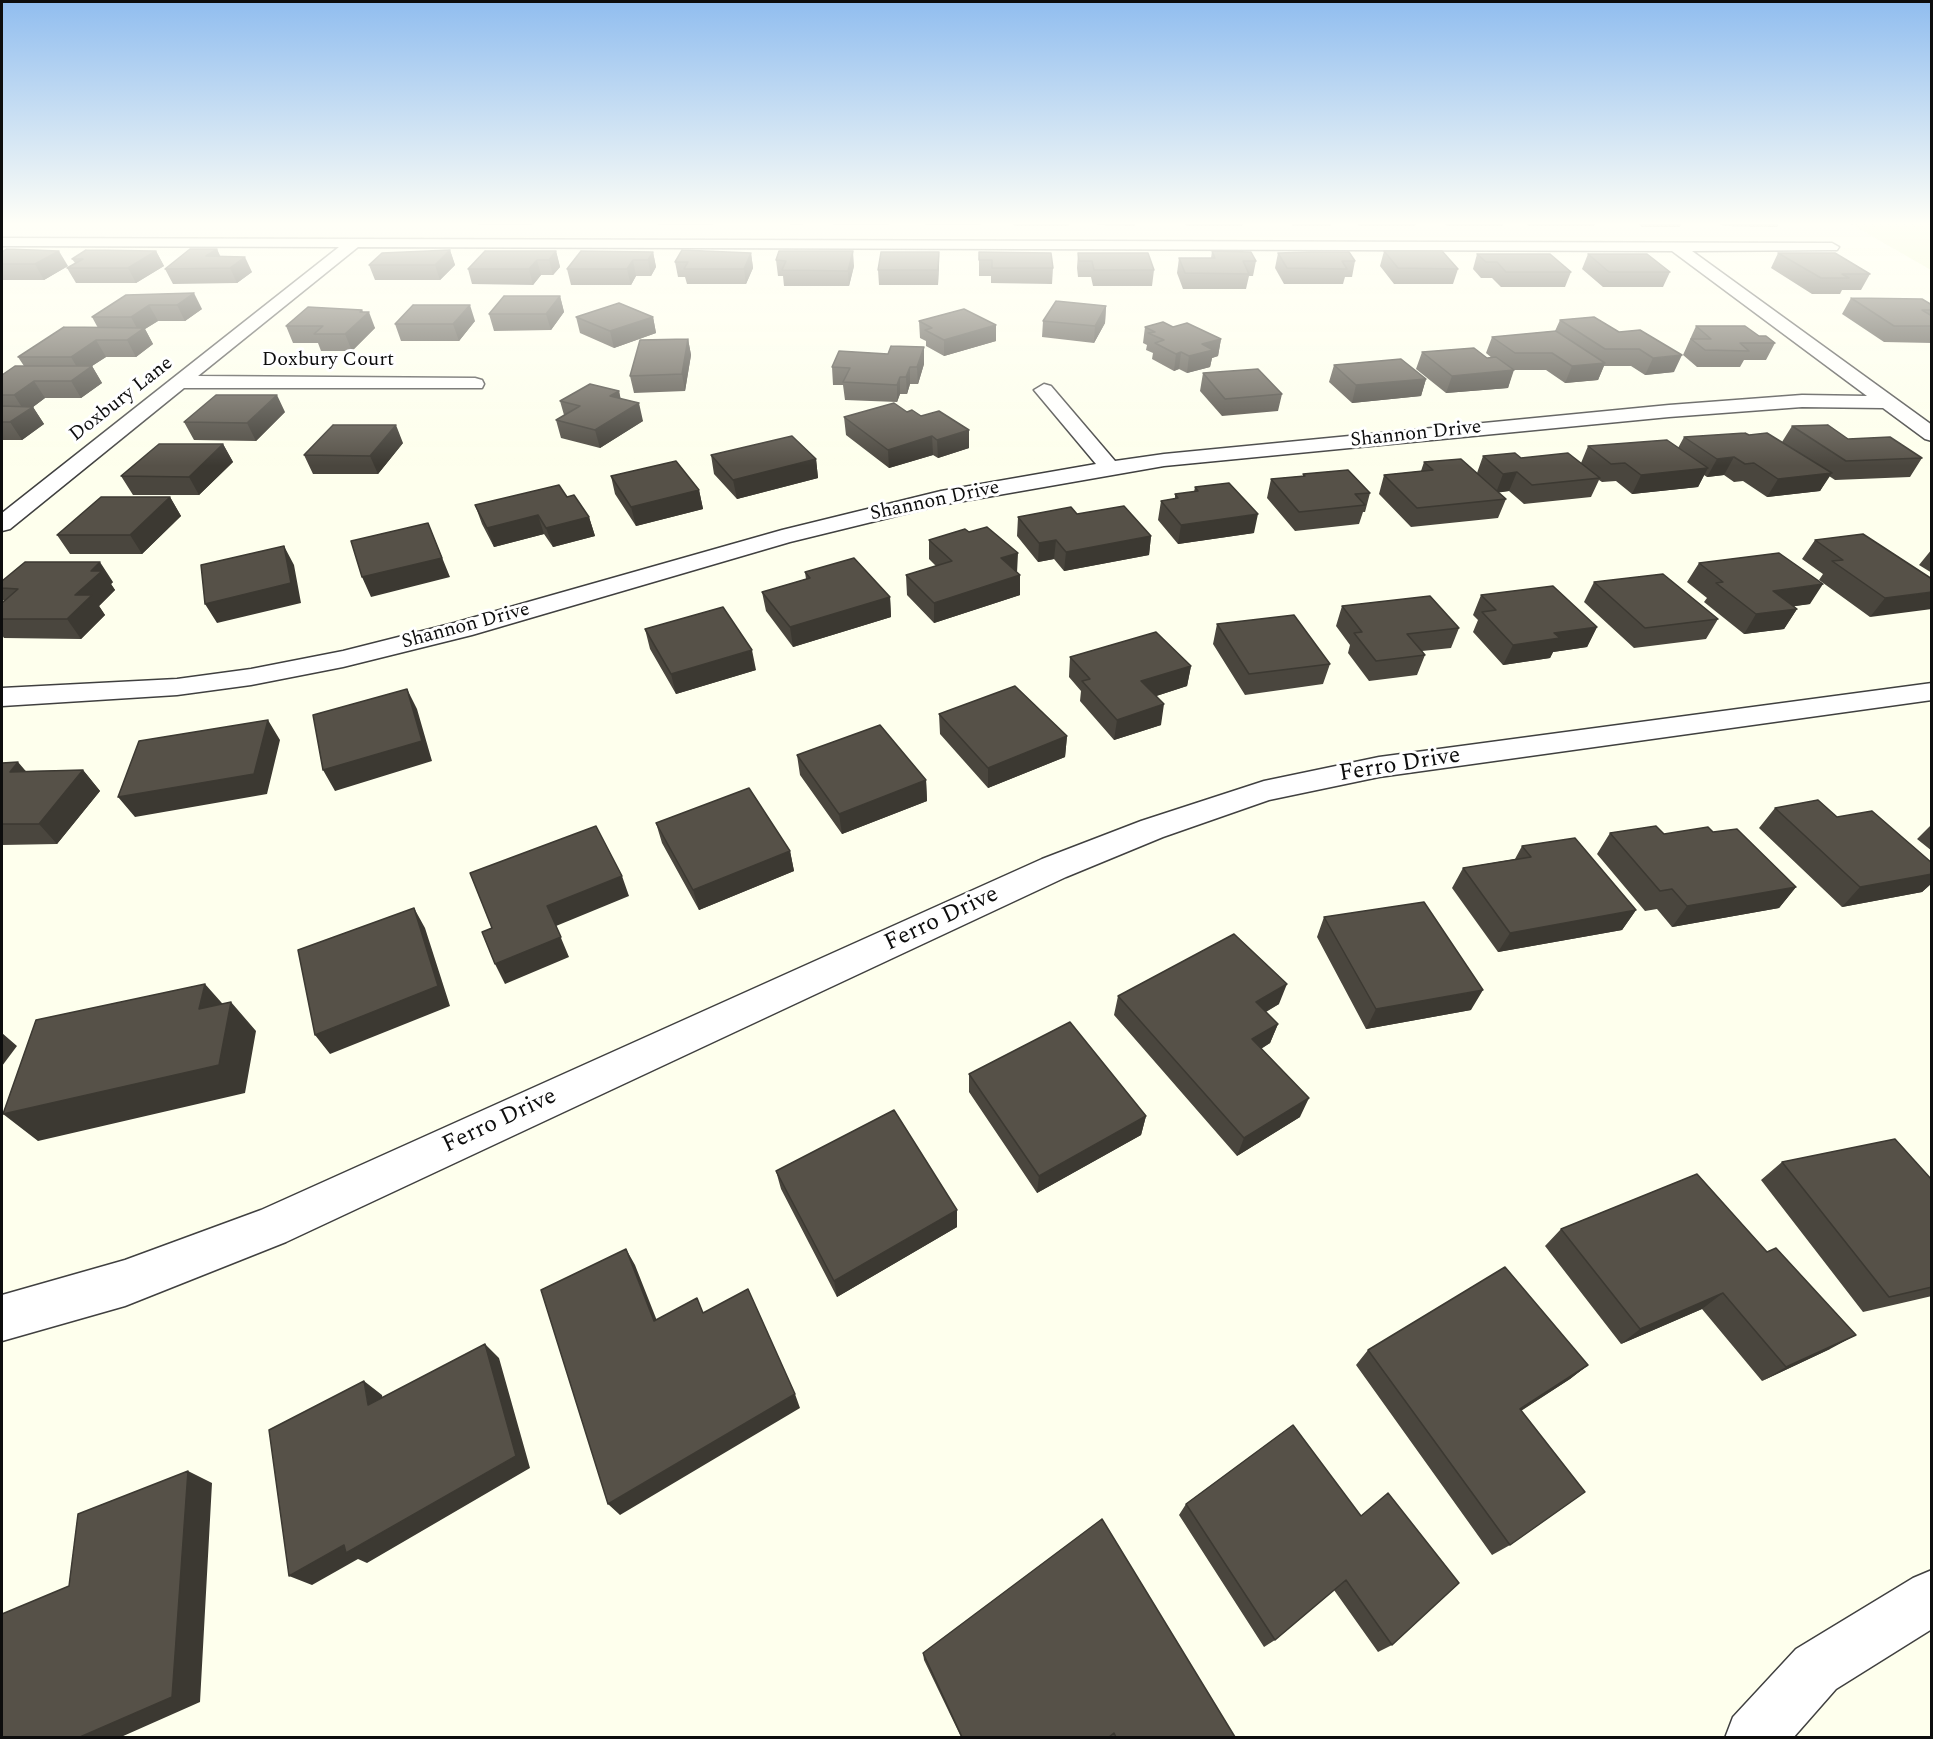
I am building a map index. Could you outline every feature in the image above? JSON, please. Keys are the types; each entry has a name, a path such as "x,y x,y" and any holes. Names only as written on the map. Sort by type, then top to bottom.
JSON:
{"street":[{"name":"Doxbury Lane","path":"2,524 278,304"},
{"path":"1754,304 1932,435"},
{"name":"Doxbury Court","path":"181,382 475,384"},
{"path":"1044,390 1110,468"},
{"name":"Shannon Drive","path":"2,697 106,693 177,687 252,677 343,659 463,629 782,537 941,498 1110,468 1164,460 1669,411 1802,401 1886,402"},
{"name":"Ferro Drive","path":"2,1318 125,1283 271,1227 1054,868 1152,829 1264,791 1379,767 1932,691"},
{"path":"1754,1737 1816,1669 1932,1597"}],"building":[{"path":"112,304 178,304 149,305 131,317 92,317"},
{"path":"497,304 554,304 546,314 489,314"},
{"path":"622,304 653,317 610,331 576,317"},
{"path":"1054,304 1106,306 1095,326 1043,321"},
{"path":"1860,304 1932,305 1932,310 1922,310 1932,316 1932,326 1894,326"},
{"path":"413,305 470,305 453,324 395,324"},
{"path":"308,307 369,312 345,334 314,334 323,326 286,326"},
{"path":"964,309 996,325 944,340 925,330 932,328 919,321"},
{"path":"1594,317 1619,332 1640,330 1682,355 1653,358 1639,349 1605,349 1560,320"},
{"path":"1163,322 1173,327 1187,323 1221,339 1202,344 1213,350 1189,356 1181,352 1176,354 1155,343 1164,340 1148,333 1155,332 1145,327"},
{"path":"1696,326 1745,326 1775,343 1740,343 1749,351 1705,350 1691,339 1711,339"},
{"path":"64,327 144,328 127,340 96,340 71,357 18,357"},
{"path":"1556,331 1605,363 1572,366 1552,353 1515,353 1492,337"},
{"path":"688,339 682,374 630,376 640,340"},
{"path":"891,346 924,347 917,367 910,367 906,377 900,377 897,385 843,382 850,368 832,367 839,351 888,354"},
{"path":"1474,348 1487,358 1496,357 1514,370 1452,376 1422,352"},
{"path":"1401,359 1426,379 1356,385 1334,365"},
{"path":"15,366 92,366 71,381 34,381 14,395 2,395 2,375"},
{"path":"1258,369 1282,394 1225,399 1203,373"},
{"path":"590,384 619,391 610,396 639,403 595,430 556,420 580,406 560,401"},
{"path":"216,395 277,395 247,423 184,422"},
{"path":"894,403 907,412 912,410 921,416 939,411 969,430 937,440 932,436 888,450 844,417"},
{"path":"2,406 33,407 10,422 2,422"},
{"path":"333,425 396,425 370,456 304,455"},
{"path":"1828,425 1848,439 1890,437 1922,458 1846,461 1792,426"},
{"path":"1745,433 1749,435 1767,433 1832,473 1778,479 1754,463 1745,464 1734,457 1717,459 1684,437"},
{"path":"792,436 816,459 733,480 711,455"},
{"path":"1667,440 1708,468 1641,475 1625,463 1611,464 1588,446"},
{"path":"159,444 223,444 189,477 121,476"},
{"path":"1515,453 1521,458 1568,453 1600,478 1532,485 1517,472 1503,474 1483,456"},
{"path":"1461,459 1506,499 1417,508 1384,475 1433,470 1424,462"},
{"path":"676,461 699,490 631,507 611,476"},
{"path":"1348,470 1370,493 1355,494 1365,505 1299,512 1271,479 1305,476 1303,474"},
{"path":"1229,483 1258,514 1181,525 1161,501 1178,498 1175,494 1198,491 1195,487"},
{"path":"559,485 567,497 574,495 589,517 546,528 538,515 487,528 475,505"},
{"path":"101,497 170,497 130,535 57,535"},
{"path":"1124,506 1151,536 1066,552 1056,540 1039,543 1018,517 1071,507 1077,514"},
{"path":"428,523 442,558 362,577 351,541"},
{"path":"987,527 1018,553 1001,558 1020,575 934,603 906,575 952,561 929,540 965,529 969,532"},
{"path":"1863,534 1932,579 1932,592 1885,598 1832,561 1843,560 1815,540"},
{"path":"284,546 291,583 205,604 201,565"},
{"path":"1779,553 1823,584 1773,591 1797,609 1756,614 1716,583 1723,582 1699,563"},
{"path":"854,558 890,597 790,627 762,592 810,578 805,572"},
{"path":"25,562 100,562 91,571 102,571 75,595 92,595 67,619 2,619 2,603 18,589 2,588 2,581"},
{"path":"1663,574 1718,619 1645,628 1594,582"},
{"path":"1553,586 1597,627 1554,633 1560,638 1513,645 1482,612 1496,610 1481,595"},
{"path":"1430,596 1459,628 1407,634 1425,655 1376,661 1354,633 1362,632 1342,606"},
{"path":"723,607 752,650 671,674 645,629"},
{"path":"1294,615 1330,664 1249,674 1217,624"},
{"path":"1156,632 1191,666 1141,681 1164,704 1117,720 1082,681 1090,679 1070,657"},
{"path":"1015,686 1067,736 988,768 939,714"},
{"path":"407,689 422,741 323,770 313,715"},
{"path":"268,720 254,774 118,797 139,741"},
{"path":"880,725 926,780 839,814 797,755"},
{"path":"18,762 10,772 83,770 39,824 2,824 2,763"},
{"path":"749,788 790,851 693,890 656,823"},
{"path":"1818,800 1837,817 1872,811 1932,863 1932,874 1860,887 1775,808"},
{"path":"596,826 622,876 547,906 561,937 495,964 482,932 492,928 470,873"},
{"path":"1656,826 1664,834 1708,827 1713,832 1737,829 1796,887 1687,906 1672,889 1660,891 1610,833"},
{"path":"1575,838 1636,910 1510,933 1463,868 1531,857 1522,846"},
{"path":"1424,902 1483,990 1376,1009 1324,917"},
{"path":"414,908 438,986 315,1035 298,950"},
{"path":"1234,934 1287,984 1256,1002 1278,1024 1252,1039 1309,1098 1244,1138 1118,996"},
{"path":"205,984 199,1009 231,1002 219,1065 3,1114 36,1020"},
{"path":"1070,1022 1146,1116 1039,1176 969,1074"},
{"path":"894,1110 957,1210 834,1281 776,1171"},
{"path":"1895,1139 1932,1180 1932,1287 1889,1297 1782,1162"},
{"path":"1697,1174 1767,1252 1776,1248 1856,1335 1786,1367 1723,1293 1640,1329 1561,1229"},
{"path":"626,1249 654,1321 697,1298 703,1313 748,1289 795,1394 608,1504 541,1290"},
{"path":"1505,1267 1588,1365 1520,1409 1585,1492 1510,1545 1368,1350"},
{"path":"485,1344 516,1456 346,1553 344,1545 289,1576 269,1430 364,1381 368,1405"},
{"path":"1293,1425 1361,1516 1388,1493 1459,1583 1392,1645 1346,1580 1275,1640 1186,1504"},
{"path":"188,1471 172,1697 80,1737 2,1737 2,1614 69,1586 78,1514"},
{"path":"1102,1519 1235,1737 1116,1737 1114,1733 1109,1737 962,1737 923,1653"}]}
